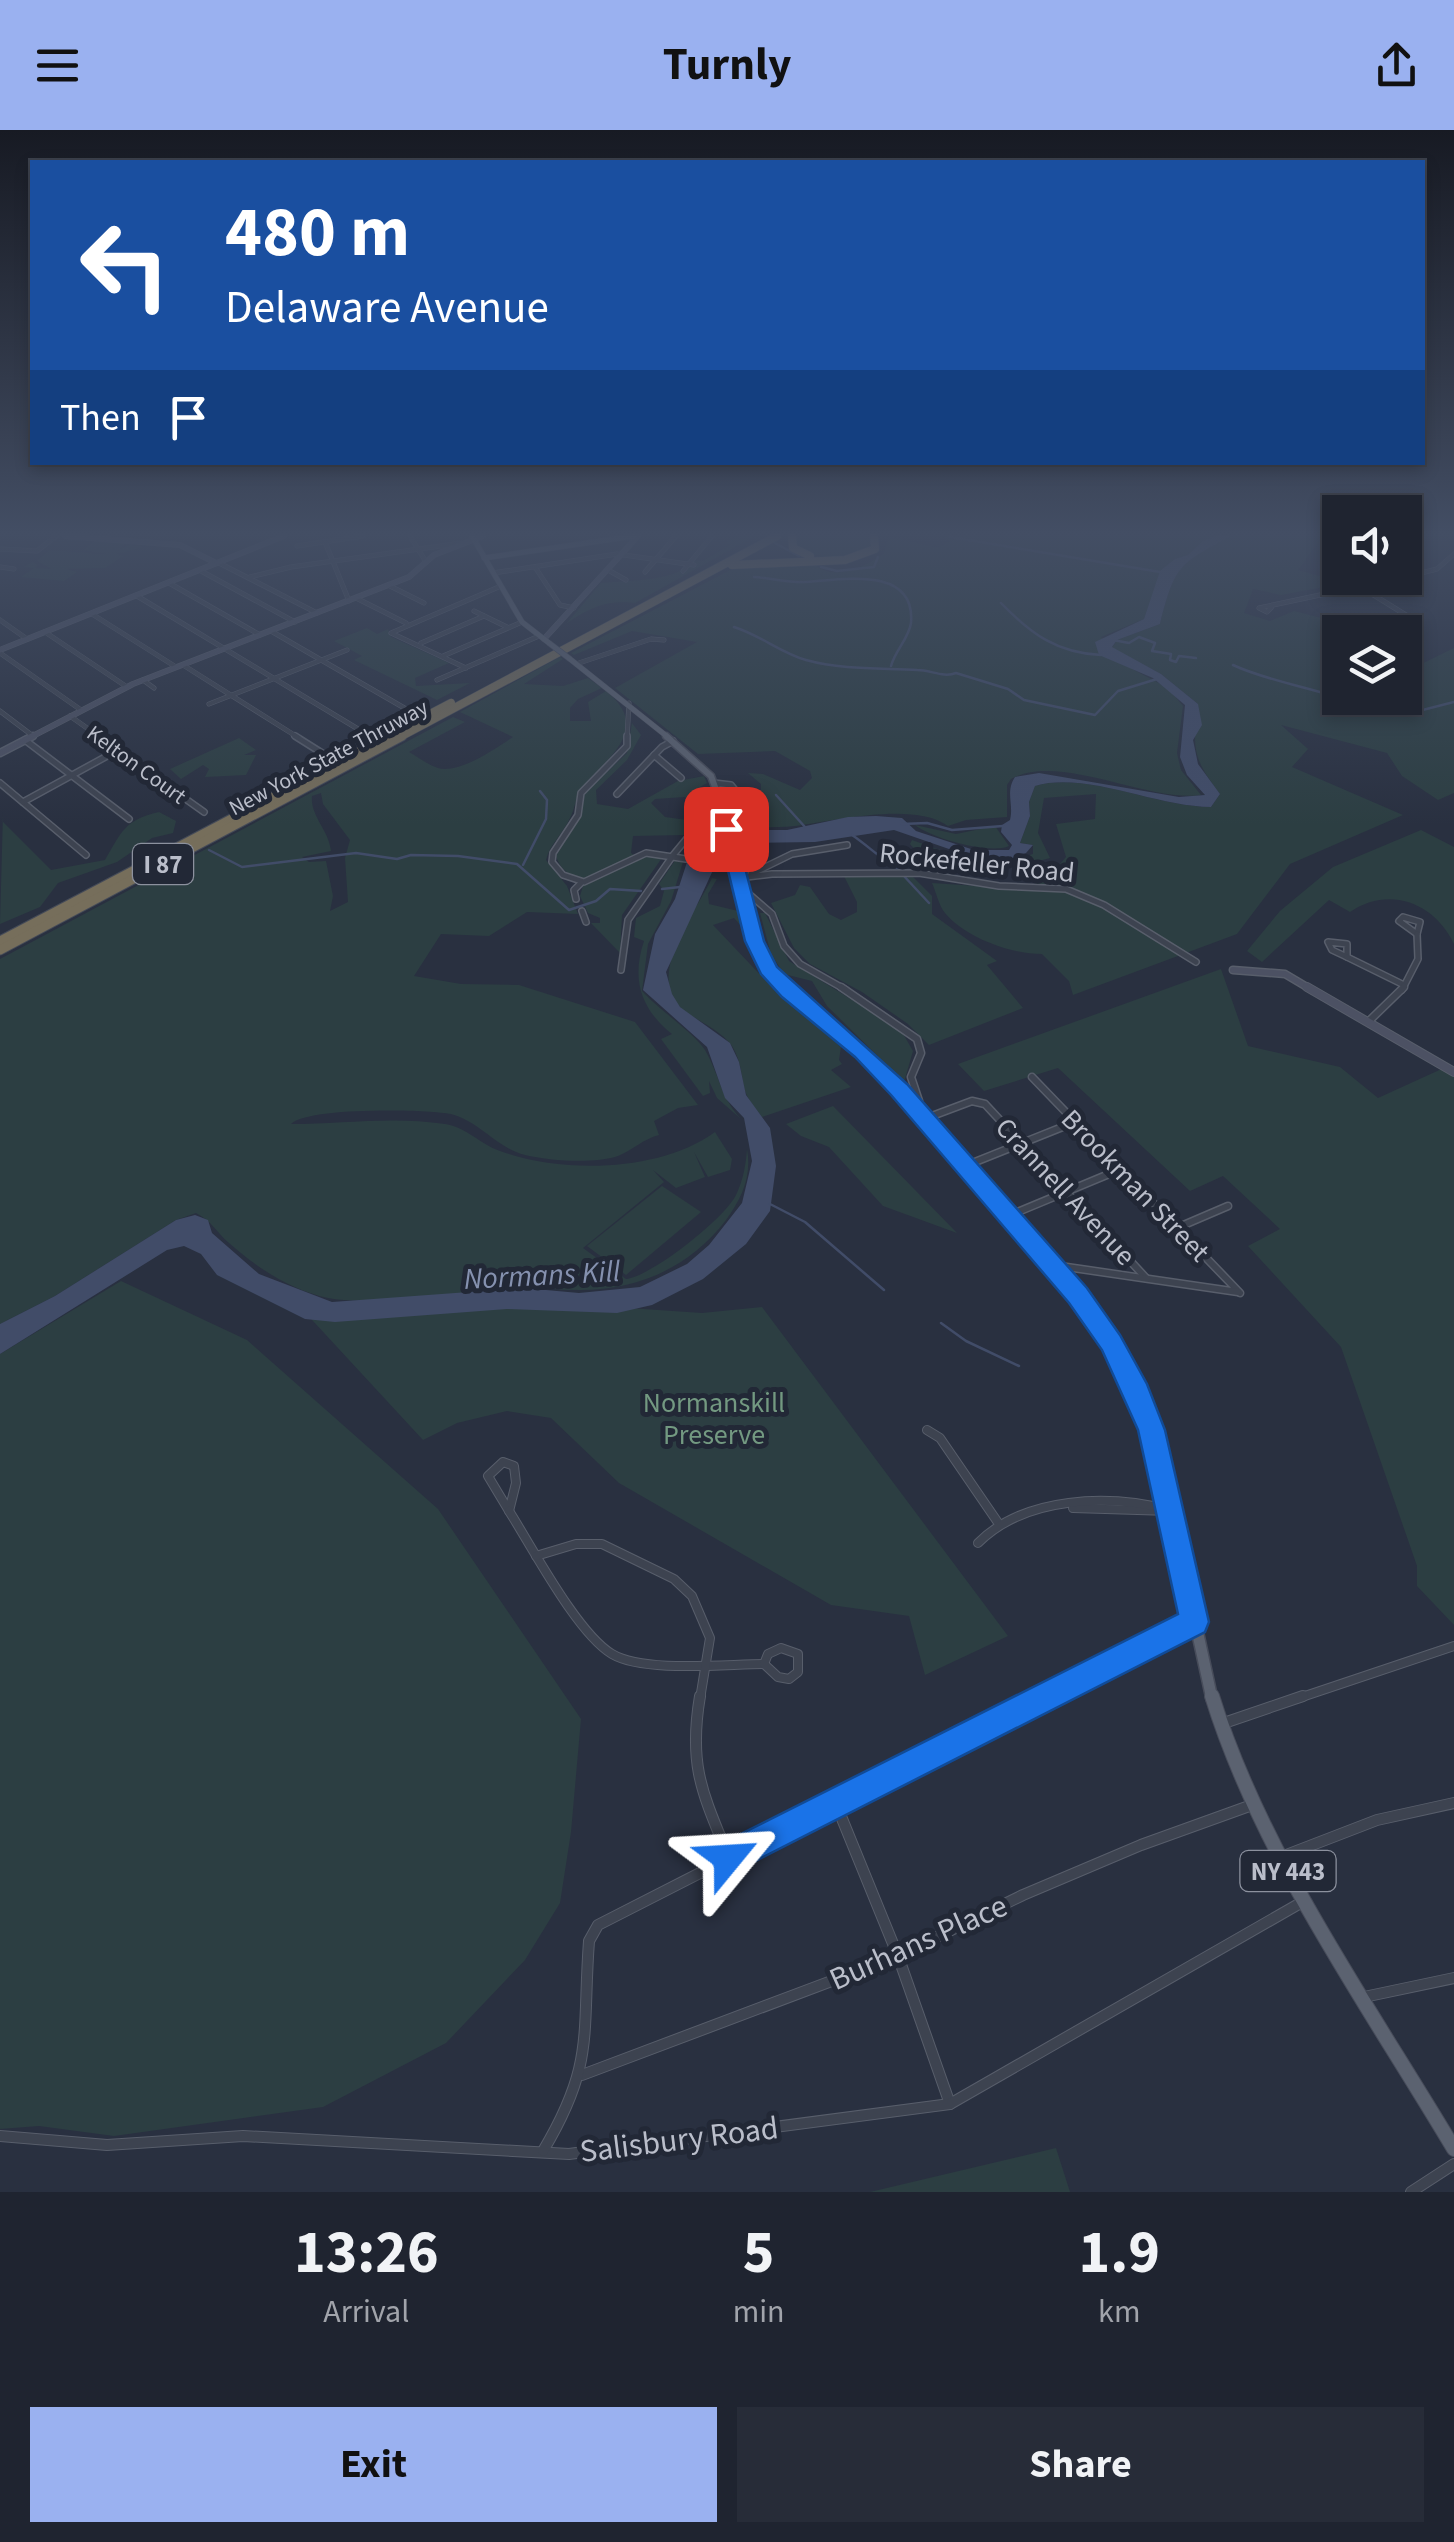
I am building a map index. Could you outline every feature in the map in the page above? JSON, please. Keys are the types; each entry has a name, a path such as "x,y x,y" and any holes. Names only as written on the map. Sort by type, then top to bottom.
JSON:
{"highway":[{"name":"New York State Thruway","path":"0,940 584,632"},
{"name":"New York State Thruway","path":"0,950 599,632"}],"main road":[{"name":"NY 443","path":"535,632 701,764 714,783 761,957 780,984 862,1052 1096,1318 1134,1384 1156,1442 1218,1725 1252,1805 1454,2149"}],"street":[{"path":"17,632 27,639"},
{"path":"44,632 0,652 81,710"},
{"path":"45,632 127,687"},
{"path":"122,632 232,695 322,753"},
{"path":"199,632 364,732"},
{"path":"254,632 260,636"},
{"path":"0,753 127,687 268,632"},
{"path":"273,632 413,712"},
{"path":"392,632 466,668"},
{"path":"419,644 446,632"},
{"path":"443,656 498,632"},
{"path":"437,680 544,639 551,632"},
{"path":"573,661 650,639 664,640"},
{"path":"209,704 347,650"},
{"path":"143,680 154,688"},
{"path":"582,882 565,877 553,865 552,856 578,815 581,793 624,750 630,735 628,703"},
{"path":"0,711 33,736"},
{"name":"Kelton Court","path":"70,716 204,812"},
{"path":"25,740 130,819"},
{"path":"617,794 674,740"},
{"path":"23,802 118,750"},
{"path":"654,755 681,778"},
{"path":"0,783 86,855"},
{"path":"621,970 628,920 674,854 693,832 740,805 740,796 731,785 714,783"},
{"path":"750,874 792,854 847,845"},
{"path":"576,899 574,890 582,882 604,876 638,856 674,854 686,859"},
{"name":"Rockefeller Road","path":"914,1107 920,1101 911,1074 921,1052 918,1040 866,1001 800,964 784,946 776,921 736,880 750,874 920,873 1000,886 1066,888 1104,905 1176,954 1196,962"},
{"path":"582,911 586,922"},
{"path":"1368,1022 1388,1008 1418,964 1417,934"},
{"path":"1347,957 1404,985"},
{"path":"1233,970 1285,974 1454,1072"},
{"name":"Brookman Street","path":"1032,1077 1240,1292 1146,1278"},
{"path":"924,1119 972,1101 985,1104"},
{"name":"Crannell Avenue","path":"985,1104 1146,1278"},
{"path":"965,1166 1075,1122"},
{"path":"1008,1216 1121,1169"},
{"path":"1179,1227 1228,1206"},
{"path":"1052,1265 1146,1278"},
{"path":"927,1430 940,1438 999,1524"},
{"path":"509,1511 517,1473 514,1466 502,1462 488,1476 491,1486 588,1633 602,1648 633,1661 706,1666 764,1664"},
{"path":"978,1542 999,1524 1025,1512 1067,1507 1123,1512 1172,1510"},
{"path":"536,1556 576,1544 602,1544 674,1579 701,1611 710,1638 694,1726 694,1754 697,1778 728,1858"},
{"path":"542,2150 582,2075 588,2042 590,1940 598,1926 1194,1622"},
{"path":"1218,1725 1454,1646"},
{"path":"1280,1857 1377,1820 1454,1803"},
{"path":"836,1804 898,1956 950,2104"},
{"name":"Burhans Place","path":"582,2075 898,1956 1023,1895 1140,1845 1252,1805"},
{"name":"Salisbury Road","path":"0,2136 106,2144 243,2136 568,2154 950,2104 1305,1900"},
{"path":"1364,1997 1454,1978"},
{"path":"1412,2192 1454,2164"}],"green space":[{"path":"356,632 389,632 391,637 449,663 415,678 416,686 470,683 437,700 354,660 362,656 334,641"},
{"path":"611,632 629,632 574,655 571,653"},
{"path":"639,632 1112,632 1101,637 1132,669 1168,688 1183,706 1177,753 1181,770 1201,795 1156,792 1078,774 1031,772 1011,779 1007,785 1007,817 966,820 948,826 933,819 895,814 733,829 730,818 764,810 767,805 763,796 748,791 761,790 761,784 748,773 763,774 800,790 812,778 810,771 775,751 698,754 615,688 697,642"},
{"path":"1138,632 1322,632 1322,715 1422,715 1422,664 1454,648 1454,793 1438,800 1402,776 1387,753 1281,725 1308,749 1292,767 1403,815 1290,864 1237,934 1073,995 1069,981 1042,954 990,943 954,922 943,910 932,883 1036,890 1035,874 1052,873 1066,857 1056,824 1095,819 1096,794 1044,798 1038,833 1050,858 983,864 916,851 910,844 912,840 987,860 1033,854 1033,845 1020,843 1030,816 1029,802 1035,786 1055,783 1099,786 1167,802 1211,807 1220,794 1197,752 1198,704 1161,674 1112,648 1117,640"},
{"path":"560,657 563,659 524,684 563,686 588,678 602,688 578,699 570,708 570,721 591,721 588,702 606,691 619,705 626,730 614,753 581,789 546,860 567,886 578,914 527,912 489,936 441,934 414,976 461,984 519,985 635,1022 698,1105 678,1108 654,1121 659,1135 623,1154 585,1161 515,1152 451,1114 342,1112 301,1118 291,1124 387,1120 445,1124 500,1151 581,1166 639,1162 667,1155 715,1132 732,1159 730,1170 708,1177 694,1152 705,1177 676,1188 653,1170 664,1182 583,1248 626,1279 652,1268 686,1245 729,1205 741,1184 747,1149 744,1186 726,1220 680,1263 623,1286 580,1290 504,1288 367,1301 328,1298 288,1284 251,1261 196,1213 176,1220 55,1296 0,1324 0,959 453,717 465,722 409,752 434,767 447,769 477,759 513,737 460,712","holes":["321,793 323,804 350,840 345,858 348,902 330,911 333,896 326,861 309,862 302,857 331,851 312,796"]},
{"path":"632,723 641,735 627,760 596,790 597,804 628,809 678,781 704,776 707,783 693,791 712,795 715,807 690,803 685,797 655,799 651,803 665,817 702,822 685,835 633,836 631,853 638,858 664,855 622,915 620,953 591,923 600,923 600,918 588,913 580,896 585,879 567,872 556,856 580,818 585,793 627,753"},
{"path":"239,738 256,750 244,755 256,755 246,775 205,777 209,769 203,765 181,779 170,769"},
{"path":"3,812 3,822 51,870 105,860 125,829 147,815 159,812 176,821 173,833 152,838 117,862 58,883 40,907 0,924"},
{"path":"915,825 956,834 995,826 1009,846 961,844"},
{"path":"1421,830 1454,847 1454,944 1435,918 1410,902 1380,900 1350,912 1329,900 1262,962 1247,951 1280,911 1333,867"},
{"path":"676,859 683,862 671,901 648,944 642,991 705,1050 729,1103 741,1119 717,1098 709,1081 710,1093 703,1096 661,1039 672,1034 646,1004 642,993 639,981 644,941 634,937 636,918 660,906 664,891 659,884"},
{"path":"844,876 912,876 932,896 932,914 997,961 987,965 1023,1008 929,1045 908,1024 862,992 810,964 794,948 771,903 795,895 800,885 810,887 829,914 841,920 857,912 857,902"},
{"path":"712,878 717,879 708,894 709,904 738,911 744,929 734,918 713,925 769,984 841,1047 842,1064 831,1070 851,1087 762,1117 746,1094 732,1046 682,1009 672,995 669,979 677,943"},
{"path":"760,913 765,913 789,961 901,1030 913,1051 904,1082 827,1006 812,981 784,974 771,954"},
{"path":"1221,969 1248,1046 1340,1067 1378,1098 1446,1067 1454,1072 1454,1625 1417,1586 1417,1566 1341,1347 1248,1246 1280,1229 1223,1176 1190,1191 1058,1068 984,1091 958,1064"},
{"path":"833,1106 957,1233 883,1206 829,1147 801,1136 786,1124"},
{"path":"662,1186 701,1212 626,1275 587,1246"},
{"path":"121,1281 247,1340 438,1509 581,1719 571,1832 560,1903 525,1960 446,2043 323,2107 114,2136 39,2126 0,2129 0,1354"},
{"name":"Normanskill Preserve","path":"555,1303 702,1313 762,1307 1008,1636 925,1675 909,1616 831,1605 619,1483 551,1418 507,1411 457,1423 423,1440 301,1308"},
{"path":"1056,2148 1070,2192 870,2192"}],"water":[{"path":"1116,632 1138,632 1117,640 1112,647 1161,674 1198,704 1202,725 1193,740 1198,764 1220,794 1211,807 1167,802 1099,786 1055,783 1035,786 1020,843 1033,845 1026,853 1009,860 975,858 894,830 815,842 745,843 714,868 666,972 680,1007 730,1043 739,1062 746,1095 770,1128 776,1166 770,1211 746,1244 703,1279 652,1305 617,1313 507,1309 335,1322 305,1319 217,1275 201,1254 184,1246 167,1250 0,1354 0,1324 55,1296 176,1220 195,1215 208,1220 212,1233 259,1274 332,1302 524,1288 579,1293 640,1287 687,1264 709,1245 742,1203 752,1161 744,1118 725,1098 707,1047 643,990 655,934 675,899 689,856 712,839 738,830 787,830 848,817 876,816 902,818 916,831 974,850 1009,850 1012,845 1001,832 1002,825 1010,820 1012,782 1015,777 1039,773 1179,797 1205,795 1187,775 1180,757 1185,705 1153,678 1099,655 1095,642"}],"waterway":[{"path":"746,632 806,660 847,667 956,673 1008,689 1024,700 1095,715 1118,691 1157,679"},
{"path":"891,666 908,632"},
{"path":"1035,632 1058,646 1101,655"},
{"path":"1113,640 1129,643 1139,637 1155,643 1152,651 1171,654 1170,660 1176,662 1179,656 1196,658"},
{"path":"1233,665 1330,695 1337,701 1359,702 1407,714 1454,702"},
{"path":"523,865 546,819 547,800 540,791"},
{"path":"776,795 805,827"},
{"path":"902,824 927,823 952,830 1003,826"},
{"path":"852,835 901,870"},
{"path":"209,850 242,867 356,853 397,859 411,855 458,856 517,864 569,910 596,901 610,889 641,891"},
{"path":"903,875 929,903"},
{"path":"662,889 680,887"},
{"path":"770,1204 805,1222 884,1290"},
{"path":"941,1323 966,1341 1019,1366"}],"route":[{"path":"726,829 754,941 768,969 899,1090 1078,1296 1111,1342 1134,1384 1152,1430 1194,1622 728,1858"}],"water label":[{"name":"Normans Kill","path":"542,1275"}]}
